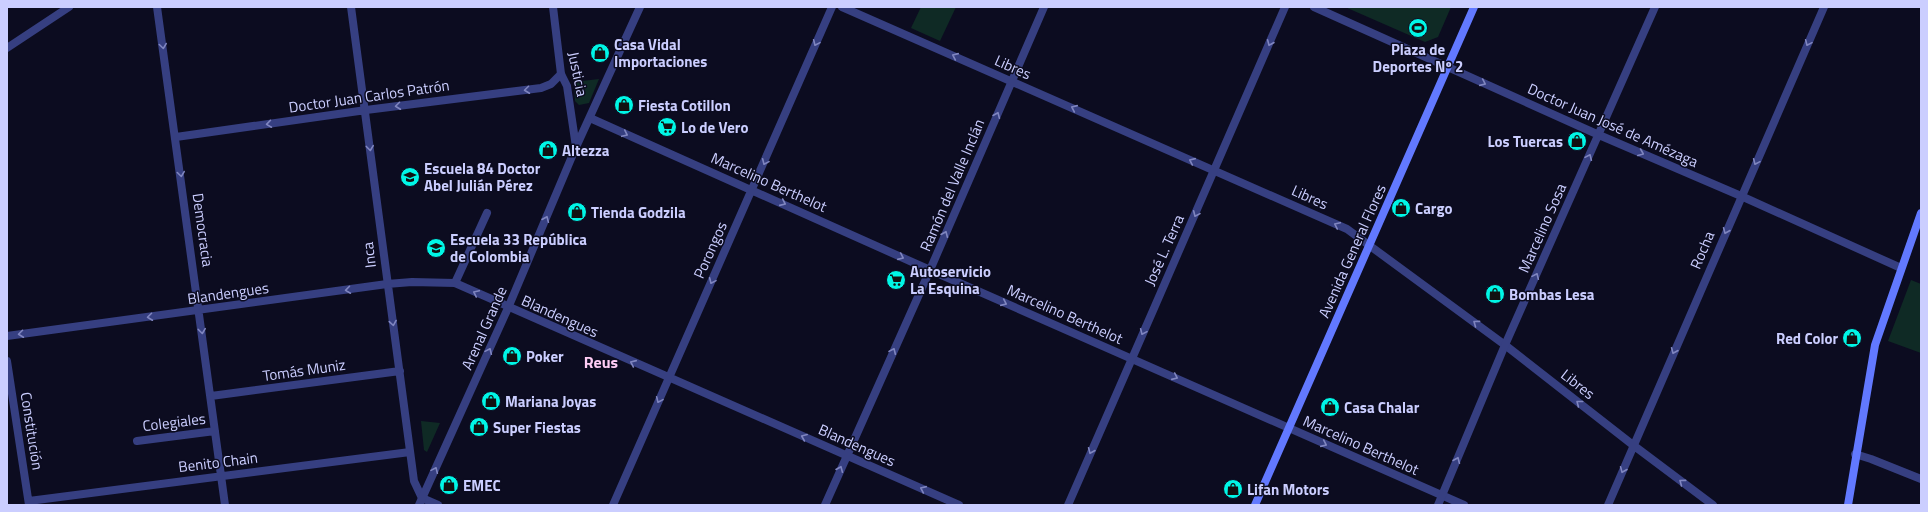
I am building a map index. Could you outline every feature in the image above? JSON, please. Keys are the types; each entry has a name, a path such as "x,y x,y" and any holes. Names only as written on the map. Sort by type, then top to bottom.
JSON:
{"main road":[{"name":"Avenida General Flores","path":"1255,505 1474,7"},
{"path":"1848,505 1855,454 1875,345 1901,268 1918,233 1921,213"}],"street":[{"path":"7,48 69,7"},
{"name":"Democracia","path":"157,7 200,311 225,505"},
{"name":"Inca","path":"351,7 366,110 387,284 414,481 420,502"},
{"name":"Justicia","path":"552,7 561,74 567,86 576,147"},
{"name":"Arenal Grande","path":"420,502 508,308 576,147 640,7"},
{"name":"Porongos","path":"613,505 832,7"},
{"name":"Libres","path":"842,7 1341,226 1370,245 1505,345 1633,445 1713,505"},
{"name":"Ramón del Valle Inclán","path":"825,505 846,455 930,270 1044,7"},
{"name":"José L. Terra","path":"1068,505 1131,358 1215,171 1285,7"},
{"name":"Doctor Juan José de Amézaga","path":"1314,7 1599,136 1741,196 1901,268"},
{"name":"Marcelino Sosa","path":"1438,505 1505,345 1655,7"},
{"name":"Rocha","path":"1608,505 1824,7"},
{"name":"Doctor Juan Carlos Patrón","path":"176,137 366,110 541,88 551,84 561,74"},
{"name":"Marcelino Berthelot","path":"590,118 930,270 1464,505"},
{"path":"455,284 487,213"},
{"name":"Blandengues","path":"7,336 200,311 387,284 412,282 455,284 959,505"},
{"name":"Constitución","path":"7,361 29,503"},
{"name":"Tomás Muniz","path":"211,396 400,371"},
{"name":"Colegiales","path":"137,441 215,431"},
{"name":"Benito Chain","path":"29,503 221,476 410,452"},
{"path":"1855,454 1921,479"},
{"path":"420,502 438,505"}],"green space":[{"path":"921,7 956,7 940,41 911,28"},
{"name":"Plaza de Deportes Nº 2","path":"1345,7 1451,7 1438,37 1425,42"},
{"path":"599,79 589,103 579,105 575,101 574,82"},
{"path":"1911,280 1921,284 1921,353 1888,341"},
{"path":"421,421 440,423 427,452 424,450"}],"place":[{"name":"Plaza de Deportes Nº 2","path":"1418,28"},
{"name":"Casa Vidal Importaciones","path":"600,53"},
{"name":"Fiesta Cotillon","path":"624,105"},
{"name":"Lo de Vero","path":"667,127"},
{"name":"Los Tuercas","path":"1577,141"},
{"name":"Altezza","path":"548,150"},
{"name":"Escuela 84 Doctor Abel Julián Pérez","path":"410,177"},
{"name":"Cargo","path":"1401,208"},
{"name":"Tienda Godzila","path":"577,212"},
{"name":"Escuela 33 República de Colombia","path":"436,248"},
{"name":"Autoservicio La Esquina","path":"896,280"},
{"name":"Bombas Lesa","path":"1495,294"},
{"name":"Red Color","path":"1852,338"},
{"name":"Poker","path":"512,356"},
{"name":"Mariana Joyas","path":"491,401"},
{"name":"Casa Chalar","path":"1330,407"},
{"name":"Super Fiestas","path":"479,427"},
{"name":"EMEC","path":"449,485"},
{"name":"Lifan Motors","path":"1233,489"}],"district":[{"name":"Reus","path":"601,362"}]}
